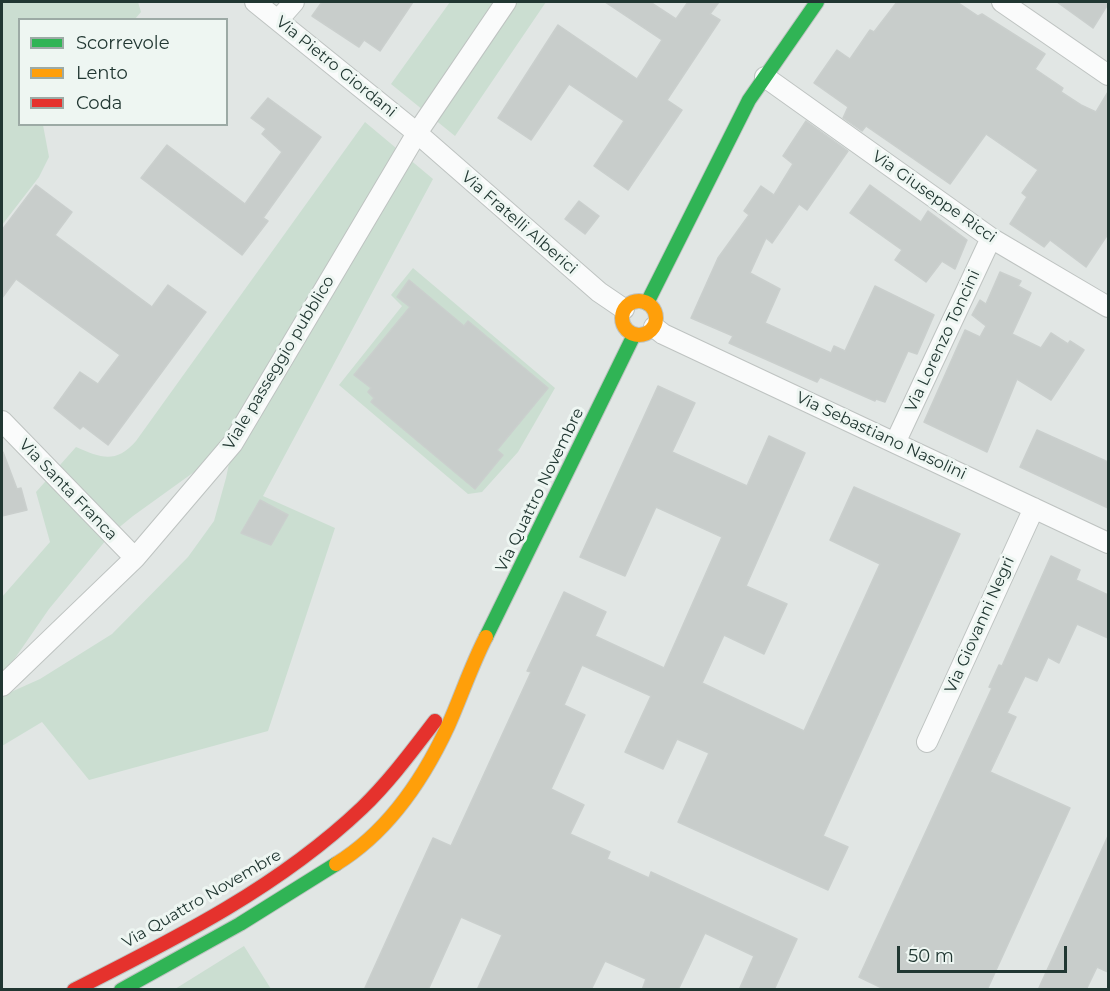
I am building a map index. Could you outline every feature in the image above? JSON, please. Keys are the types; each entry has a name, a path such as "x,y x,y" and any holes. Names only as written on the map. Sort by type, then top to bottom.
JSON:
{"main road":[{"path":"647,303 749,100 817,2"},
{"path":"632,302 647,303 652,306 657,316 654,327 645,334 634,335 623,325 624,309 632,302"},
{"name":"Via Quattro Novembre","path":"121,990 240,924 346,858 391,818 417,784 432,758 475,660 634,335"},
{"name":"Via Quattro Novembre","path":"74,990 214,915 270,881 318,846 367,804 399,769 421,741 475,660"},
{"path":"240,924 249,906 276,890 336,846 351,831 367,804"},
{"path":"112,970 131,972 173,951 194,949"}],"street":[{"name":"Via Pietro Giordani","path":"255,2 417,133"},
{"path":"278,20 294,2"},
{"name":"Viale passeggio pubblico","path":"2,686 135,558 233,443 417,133 506,2"},
{"path":"1002,2 1108,75"},
{"name":"Via Giuseppe Ricci","path":"765,77 991,238 1108,307"},
{"name":"Via Fratelli Alberici","path":"417,133 598,292 624,309"},
{"name":"Via Lorenzo Toncini","path":"896,442 991,238"},
{"name":"Via Sebastiano Nasolini","path":"654,327 663,334 1108,543"},
{"name":"Via Santa Franca","path":"2,421 135,558"},
{"name":"Via Giovanni Negri","path":"927,742 1034,508"}],"green space":[{"path":"2,2 138,2 141,12 136,18 18,18 18,126 43,126 49,157 39,177 2,225"},
{"path":"450,2 546,2 455,136 391,84"},
{"path":"365,122 433,179 263,496 335,528 268,731 89,780 42,722 2,746 2,696 40,679 112,634 188,557 214,521 233,444 111,534 49,609 2,677 2,597 50,542 36,492 76,447 108,457 122,453 136,441"},
{"path":"413,268 555,388 518,452 482,492 468,494 339,385 402,306 391,295"},
{"path":"244,946 271,989 175,989"}],"building":[{"path":"322,2 413,2 380,51 364,40 359,47 312,16"},
{"path":"605,2 650,2 676,19 688,2 719,2 710,14 720,20 667,100 682,110 628,190 594,166 624,121 569,84 531,140 498,118 558,25 637,79 662,40"},
{"path":"897,2 957,2 978,16 982,14 1045,54 1035,69 1063,88 1061,92 1081,105 1096,112 1108,92 1108,234 1086,267 1050,240 1044,247 1010,224 1027,197 1022,193 1038,170 986,134 950,184 866,126 862,131 843,118 848,107 814,83 837,50 850,59 870,30 874,32"},
{"path":"1057,2 1108,2 1108,4 1093,28"},
{"path":"268,98 321,137 263,218 268,221 242,255 141,178 167,145 245,204 282,152 262,134 266,129 251,118"},
{"path":"806,121 848,151 807,210 799,204 772,243 766,238 750,273 780,289 765,323 831,353 834,346 845,351 875,286 934,315 917,354 908,351 885,402 876,399 875,401 820,377 817,382 729,343 733,336 691,318 718,258 749,215 744,211 761,186 774,195 793,164 783,156"},
{"path":"36,185 72,212 55,235 152,307 168,285 206,312 108,445 83,426 80,429 54,408 80,372 98,384 120,355 16,279 2,298 2,230"},
{"path":"870,185 921,222 928,211 967,240 955,269 942,261 926,282 895,260 902,250 850,213"},
{"path":"579,201 599,216 585,234 565,219"},
{"path":"1000,272 1021,281 1018,286 1031,293 1012,334 1041,348 1051,333 1068,344 1070,341 1084,350 1051,400 1017,379 987,452 924,422 965,330 980,337 986,326 972,315 980,300 986,304"},
{"path":"409,280 464,326 468,321 548,388 497,450 503,455 475,489 371,402 374,398 368,392 371,388 354,375 410,307 397,297"},
{"path":"658,386 695,403 672,452 747,486 769,436 805,453 746,586 787,604 764,654 724,635 702,683 804,731 880,564 830,540 854,487 960,534 823,836 848,847 828,890 678,822 709,753 677,739 663,769 625,752 651,696 582,665 564,705 585,715 551,789 584,805 570,834 610,852 607,859 649,878 651,872 797,939 774,990 739,990 754,956 705,933 678,990 642,990 646,979 605,961 591,990 477,990 502,935 461,917 428,990 364,990 433,838 451,846 531,672 527,671 564,592 606,612 595,636 664,668 722,537 656,507 625,576 580,557"},
{"path":"1037,430 1108,462 1108,508 1020,467"},
{"path":"2,452 17,489 21,488 27,510 2,516"},
{"path":"260,500 288,515 271,545 241,533"},
{"path":"1051,556 1080,570 1076,580 1108,595 1108,638 1077,624 1059,663 1048,657 1037,681 1025,676 1007,713 1016,717 990,772 1070,808 987,990 886,990 859,977 992,688 989,687 999,665 1002,666"},
{"path":"1108,836 1108,972 1097,967 1086,990 1038,990"}],"traffic: fast":[{"path":"647,303 749,100 817,2"},
{"path":"486,637 634,335"},
{"path":"121,990 240,924 336,864"}],"traffic: slow":[{"path":"639,301 651,306 656,318 651,330 639,335 627,330 622,318 627,306 639,301"},
{"path":"336,864 372,837 388,821 415,785 448,726 486,637"}],"traffic: jam":[{"path":"74,990 225,910 296,863 372,798 435,721"}]}
